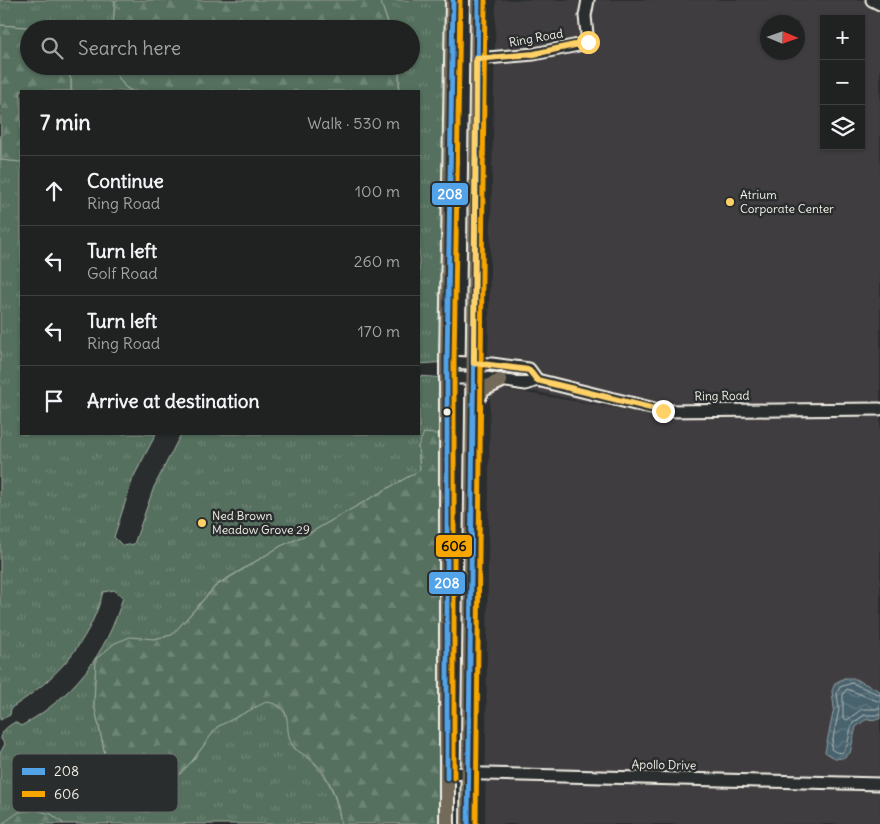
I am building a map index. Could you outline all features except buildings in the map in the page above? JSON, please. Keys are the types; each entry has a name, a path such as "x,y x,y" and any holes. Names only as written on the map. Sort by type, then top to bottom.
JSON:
{"main road":[{"path":"447,824 447,362 454,0"},
{"path":"468,824 478,0"},
{"path":"474,404 483,390 500,381"}],"street":[{"name":"Ring Road","path":"476,59 534,54 588,42 585,16 588,0"},
{"path":"872,0 880,4"},
{"name":"Ring Road","path":"447,362 474,363 529,370 537,380"},
{"name":"Ring Road","path":"447,378 526,384 537,380 663,411 880,409"},
{"name":"Apollo Drive","path":"447,773 880,784"}],"shaded area":[{"path":"496,0 880,0 880,824 485,824 490,387 488,359","holes":["499,385 643,413 492,387"]}],"green space":[{"path":"0,0 115,0 114,20 20,20 20,27 0,25"},
{"path":"115,0 380,0 387,20 114,20"},
{"path":"380,0 453,0 447,362 420,364 420,90 399,90 399,75 420,75 420,20 387,20"},
{"path":"0,25 20,27 20,75 69,75 71,80 71,90 20,90 20,162 1,160"},
{"path":"69,75 117,75 125,87 130,90 71,90"},
{"path":"117,75 399,75 399,90 130,90 125,87"},
{"path":"0,135 1,160 20,162 20,435 155,435 133,478 114,537 123,546 134,544 154,487 180,435 420,435 420,376 447,378 447,435 418,446 420,470 306,535 281,546 216,585 172,635 115,643 96,659 94,704 105,754 12,754 12,812 178,812 178,776 193,760 217,727 266,701 274,703 284,712 290,725 294,748 313,762 327,780 336,801 341,824 64,824 51,814 0,824 0,753 5,744 1,739 2,734 7,727 15,722 21,726 39,715 71,688 85,672 97,655 116,618 123,597 114,590 103,592 89,628 56,673 11,708 10,715 0,720"},
{"path":"424,433 447,435 447,824 341,824 336,799 329,782 314,762 293,746 288,733 285,713 276,704 266,702 217,727 193,760 178,776 178,754 105,754 94,704 96,659 115,643 130,637 154,639 172,635 216,586 281,546 308,534 420,470 418,446"},
{"path":"19,812 44,812 51,814 64,824 2,824"}],"water":[{"path":"844,678 853,678 880,691 880,719 865,720 856,727 850,753 838,759 825,752 834,708 832,691 835,683"}],"transit line":[{"name":"208","path":"447,778 447,362 453,0"},
{"name":"606","path":"454,778 454,362 460,0"},
{"name":"208","path":"468,824 478,0"},
{"name":"606","path":"476,824 485,0"}],"place":[{"name":"Atrium Corporate Center","path":"730,202"},
{"name":"Ned Brown Meadow Grove 29","path":"202,523"}],"route":[{"path":"588,42 534,54 476,59 474,363 529,370 537,380 663,411"}]}
